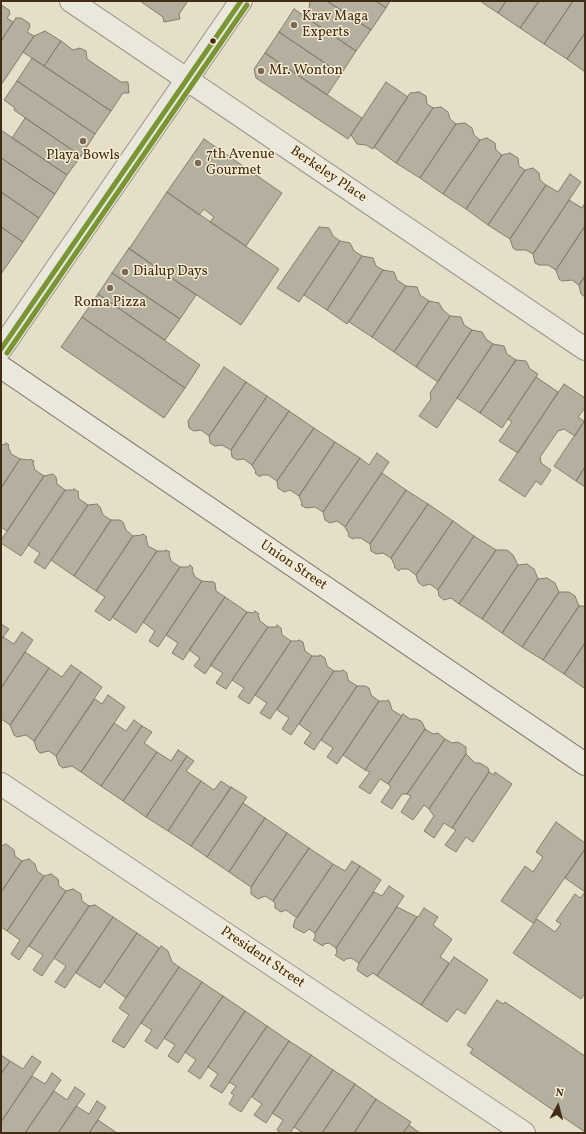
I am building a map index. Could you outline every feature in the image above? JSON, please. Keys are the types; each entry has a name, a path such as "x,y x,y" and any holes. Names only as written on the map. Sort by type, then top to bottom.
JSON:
{"street":[{"name":"Berkeley Place","path":"71,1 585,348"},
{"path":"1,349 241,1"},
{"name":"Union Street","path":"1,367 585,764"},
{"name":"President Street","path":"1,784 524,1133"}],"building":[{"path":"140,1 188,1 179,14 180,19 164,22 163,17"},
{"path":"310,1 327,1 371,30 356,51 304,16 309,9"},
{"path":"327,1 376,1 386,8 371,30"},
{"path":"376,1 390,1 386,8"},
{"path":"480,1 506,1 498,13"},
{"path":"506,1 539,1 520,28 498,13"},
{"path":"539,1 573,1 544,44 520,28"},
{"path":"573,1 585,1 585,33 567,59 544,44"},
{"path":"1,5 9,10 10,14 7,18 13,22 1,41"},
{"path":"294,9 356,51 341,74 279,32"},
{"path":"16,18 21,18 29,23 30,27 27,32 34,36 1,85 1,41"},
{"path":"45,31 61,41 44,66 23,52 34,36"},
{"path":"279,32 341,74 327,95 265,53"},
{"path":"585,33 585,72 567,59"},
{"path":"61,41 73,50 80,48 86,51 87,59 121,82 128,82 129,93 123,93 111,111 44,66"},
{"path":"265,53 362,118 348,139 256,78 254,69"},
{"path":"32,58 111,111 95,134 17,81"},
{"path":"17,81 95,134 81,156 14,110 15,108 4,100"},
{"path":"386,82 408,97 373,149 366,145 357,144 351,135"},
{"path":"419,92 426,96 427,104 433,108 396,163 374,147 410,93"},
{"path":"441,107 448,112 450,119 456,124 420,178 396,163 433,108"},
{"path":"25,118 81,156 67,175 12,138"},
{"path":"465,123 472,128 474,135 480,140 443,194 420,178 456,124"},
{"path":"1,130 67,175 55,194 1,158"},
{"path":"487,138 495,143 496,150 502,155 466,209 443,194 480,140"},
{"path":"204,139 282,193 246,246 210,222 214,217 204,209 199,215 167,192"},
{"path":"510,153 518,158 519,166 525,170 488,225 466,209 502,155"},
{"path":"1,158 55,194 39,218 1,192"},
{"path":"533,168 539,173 540,180 546,185 510,239 488,225 525,170"},
{"path":"570,174 581,182 533,254 526,250 516,250 513,248 510,239 546,185 558,192"},
{"path":"1,192 39,218 23,242 1,227"},
{"path":"167,192 279,269 241,325 129,249"},
{"path":"569,200 582,208 585,203 585,226 556,270 548,265 539,265 535,263 533,254"},
{"path":"585,226 585,276 579,285 572,280 562,281 559,279 556,270"},
{"path":"1,227 23,242 1,274"},
{"path":"319,227 329,228 333,236 340,241 299,302 277,288"},
{"path":"340,241 350,243 354,251 362,256 327,310 304,295"},
{"path":"129,248 196,295 180,319 112,273"},
{"path":"362,256 373,258 376,266 383,270 347,324 327,310"},
{"path":"383,270 394,272 397,280 406,286 372,337 349,322"},
{"path":"112,273 180,319 165,340 98,294"},
{"path":"585,276 585,297 581,294 579,285"},
{"path":"406,286 417,287 420,295 429,301 394,352 372,337"},
{"path":"98,294 200,365 185,388 82,317"},
{"path":"429,301 439,303 443,310 450,316 416,367 394,352"},
{"path":"450,316 461,317 464,325 472,330 438,382 416,367"},
{"path":"82,317 185,388 164,418 61,347"},
{"path":"472,330 482,332 486,339 493,344 437,428 419,416 431,399 430,393"},
{"path":"493,344 504,346 507,354 516,360 480,413 457,398"},
{"path":"516,360 526,361 530,369 538,374 502,428 480,413"},
{"path":"224,367 246,382 209,436 201,430 194,431 189,428 188,421"},
{"path":"536,377 558,392 518,453 499,441 512,422 508,419"},
{"path":"246,382 267,396 231,450 222,445 215,446 210,443 209,436"},
{"path":"564,384 585,398 585,408 578,417 584,421 575,436 564,429 558,431 540,457 541,463 551,470 541,485 536,481 525,497 499,480"},
{"path":"267,396 289,411 252,465 244,459 237,460 232,457 231,450"},
{"path":"289,411 314,428 277,481 268,475 261,475 260,477 255,473 256,472 252,465"},
{"path":"585,420 585,467 576,481 554,466"},
{"path":"314,428 335,442 299,496 290,490 284,492 278,488 277,481"},
{"path":"335,442 360,458 323,512 315,507 306,508 301,505 302,503 299,496"},
{"path":"6,443 9,445 11,454 20,459 1,488 1,445"},
{"path":"377,453 389,462 345,527 337,521 330,523 325,520 323,512 360,458 369,465"},
{"path":"20,459 30,459 34,461 33,463 35,470 44,476 7,531 1,527 1,488"},
{"path":"585,467 585,487 576,481"},
{"path":"382,473 406,490 370,544 361,538 353,539 348,536 349,534 345,527"},
{"path":"53,474 56,477 57,484 65,490 21,556 1,543 1,540 44,476"},
{"path":"74,489 79,492 79,499 88,505 45,569 34,562 40,553 28,545 65,490"},
{"path":"406,490 428,504 391,558 383,553 376,554 371,551 370,544"},
{"path":"97,504 103,515 111,520 74,576 51,560 88,505"},
{"path":"428,504 453,521 416,575 408,569 400,569 399,571 394,567 395,566 391,558"},
{"path":"111,520 120,520 123,522 126,530 133,536 96,591 74,576"},
{"path":"453,521 474,536 438,590 430,584 423,586 418,582 416,575"},
{"path":"143,534 147,537 148,546 157,551 110,621 95,611 105,597 96,591 133,536"},
{"path":"474,536 496,550 459,604 451,598 444,600 439,596 438,590"},
{"path":"166,550 170,552 169,554 171,561 180,567 136,633 112,617 157,551"},
{"path":"496,550 507,550 513,555 518,565 482,619 459,604"},
{"path":"527,564 534,569 538,579 502,633 482,619 518,565"},
{"path":"190,565 193,568 192,570 195,577 202,581 158,647 149,641 155,631 143,622 180,567 188,567"},
{"path":"547,578 555,583 559,592 522,647 502,633 538,579"},
{"path":"202,581 211,581 215,583 216,591 225,597 183,660 172,653 178,643 166,635"},
{"path":"559,592 569,592 575,596 579,606 543,660 522,647"},
{"path":"225,597 247,612 205,674 194,666 200,658 189,650"},
{"path":"579,606 585,606 585,643 564,674 543,660"},
{"path":"255,611 259,614 260,621 268,627 226,689 216,683 223,673 210,665 247,612 254,613"},
{"path":"1,624 9,629 1,640"},
{"path":"277,625 281,628 282,635 291,641 249,704 238,697 244,688 232,680 268,627 277,627"},
{"path":"22,632 33,640 1,688 1,640 3,637 14,644"},
{"path":"299,640 303,642 305,651 312,656 270,719 260,713 267,703 255,695 291,641"},
{"path":"585,643 585,687 584,688 564,674"},
{"path":"25,652 49,668 10,725 1,720 1,688"},
{"path":"320,655 325,658 327,666 334,671 291,735 282,729 289,718 277,710 312,656"},
{"path":"71,665 81,672 34,741 26,735 17,737 14,735 10,725 49,668 62,677"},
{"path":"343,670 347,673 348,680 357,686 314,750 304,743 311,733 299,724 334,671"},
{"path":"81,672 102,687 56,756 49,751 40,753 37,750 34,741"},
{"path":"357,686 365,686 369,688 371,695 379,701 337,764 327,757 333,748 321,740"},
{"path":"108,695 125,707 81,772 72,766 63,768 59,765 56,756 95,699 102,704"},
{"path":"388,700 392,710 402,716 365,770 343,755 379,701"},
{"path":"403,714 410,719 421,721 425,729 388,784 380,779 370,794 359,787 370,772 365,770"},
{"path":"134,720 142,726 101,786 81,772 114,723 126,731"},
{"path":"142,726 152,732 144,743 157,752 123,801 101,786"},
{"path":"425,729 433,734 438,733 445,739 407,794 402,794 392,809 381,802 391,787 388,784"},
{"path":"445,739 452,743 458,742 466,747 466,754 429,809 424,805 413,820 401,812 411,796 407,794"},
{"path":"178,750 187,756 146,817 123,801 157,752 171,761"},
{"path":"466,754 475,763 480,763 488,768 489,772 452,828 444,823 434,838 424,831 434,816 429,809"},
{"path":"187,756 194,761 186,771 201,781 168,831 146,817"},
{"path":"489,772 494,775 495,772 512,784 473,842 466,837 456,852 445,845 456,830 452,828"},
{"path":"201,781 214,790 221,781 231,788 191,846 168,831"},
{"path":"231,787 247,797 207,857 191,846"},
{"path":"243,803 265,818 229,872 207,857"},
{"path":"265,818 287,833 251,887 229,872"},
{"path":"556,822 585,843 585,849 533,923 501,901 525,866 533,872 543,857 536,852"},
{"path":"287,833 309,848 273,901 265,896 258,899 251,894 251,887"},
{"path":"6,844 14,850 15,856 22,861 1,892 1,846"},
{"path":"309,848 333,864 297,918 286,910 281,912 275,908 275,903 273,901"},
{"path":"585,849 585,892 565,878"},
{"path":"29,859 35,864 37,871 44,876 7,931 1,927 1,892 22,861"},
{"path":"352,861 360,866 315,933 309,929 304,933 293,927 295,920 333,864 345,871"},
{"path":"360,866 381,880 336,948 329,943 324,944 323,946 313,940 315,938 315,933"},
{"path":"51,874 58,879 59,886 66,891 19,960 11,954 20,940 7,931 44,876"},
{"path":"389,886 404,896 359,963 351,958 344,961 335,955 337,953 336,948 374,892 382,896"},
{"path":"73,889 81,894 82,901 89,906 42,976 33,970 43,955 29,946 66,891"},
{"path":"585,892 585,993 581,999 513,953 537,919 555,932 561,924 556,921 575,894 580,898"},
{"path":"95,905 113,917 65,988 55,982 66,966 54,958 89,906"},
{"path":"397,907 417,917 377,976 373,973 367,977 357,970 359,963"},
{"path":"424,908 438,917 433,925 452,939 440,957 449,963 421,1005 377,976"},
{"path":"113,917 137,933 100,988 76,973"},
{"path":"137,933 159,948 126,998 104,982"},
{"path":"161,946 168,951 172,962 179,967 124,1048 112,1041 129,1015 119,1008"},
{"path":"454,957 488,980 465,1014 457,1009 447,1022 421,1005"},
{"path":"179,967 202,982 157,1049 145,1041 152,1030 141,1023"},
{"path":"202,982 223,996 178,1063 168,1056 175,1045 164,1038"},
{"path":"223,996 245,1011 200,1079 188,1071 196,1060 185,1052"},
{"path":"497,1000 503,1004 505,1002 585,1056 585,1132 470,1053 473,1049 467,1045"},
{"path":"245,1011 267,1026 222,1093 210,1086 218,1074 208,1067"},
{"path":"267,1026 289,1041 241,1112 229,1104 234,1095 231,1093 236,1086 229,1082"},
{"path":"289,1041 311,1055 266,1123 254,1115 262,1104 252,1097"},
{"path":"1,1055 10,1061 1,1074"},
{"path":"311,1055 333,1070 290,1133 281,1133 277,1130 283,1120 272,1113"},
{"path":"32,1056 41,1062 1,1122 1,1074 10,1061 23,1069"},
{"path":"333,1070 355,1084 322,1133 303,1133 294,1127"},
{"path":"52,1073 61,1080 25,1133 1,1133 1,1122 32,1076 45,1084"},
{"path":"355,1084 376,1099 354,1133 322,1133"},
{"path":"75,1087 85,1094 58,1133 25,1133 54,1091 67,1100"},
{"path":"376,1099 411,1122 403,1133 354,1133"},
{"path":"97,1101 106,1107 89,1133 58,1133 76,1106 89,1114"},
{"path":"98,1120 117,1133 89,1133"},
{"path":"409,1125 420,1133 403,1133"}],"transit line":[{"path":"1,349 241,1"},
{"path":"7,353 247,5"}],"place":[{"name":"Krav Maga Experts","path":"294,25"},
{"name":"Mr. Wonton","path":"261,71"},
{"name":"Playa Bowls","path":"83,141"},
{"name":"7th Avenue Gourmet","path":"198,163"},
{"name":"Dialup Days","path":"125,272"},
{"name":"Roma Pizza","path":"110,288"}]}
